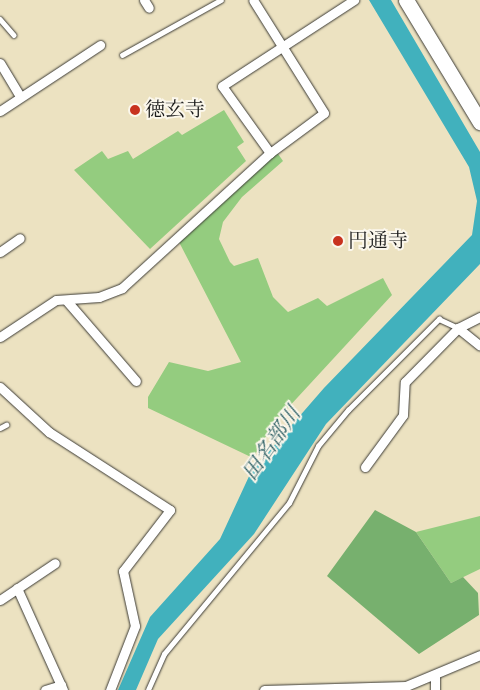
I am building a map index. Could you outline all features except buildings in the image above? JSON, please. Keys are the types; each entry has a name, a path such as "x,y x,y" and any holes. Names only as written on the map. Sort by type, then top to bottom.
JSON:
{"highway":[{"path":"406,0 480,122"}],"street":[{"path":"0,337 56,300 99,297 141,274 176,236 270,153 324,113 253,0"},
{"path":"270,153 222,86 354,0"},
{"path":"0,111 20,96 100,45"},
{"path":"0,63 20,96"},
{"path":"0,252 20,238"},
{"path":"66,300 136,381"},
{"path":"365,467 403,415 405,382 458,328 480,317"},
{"path":"458,328 480,346"},
{"path":"0,387 49,432 170,510 122,571 135,626 110,690"},
{"path":"0,600 55,563"},
{"path":"17,588 62,688 45,690"},
{"path":"264,690 406,686 435,676 480,655"},
{"path":"435,676 435,690"}],"lane":[{"path":"122,55 221,0"},
{"path":"0,19 14,35"},
{"path":"148,690 164,654 289,503 318,446 348,410 440,319 458,328"},
{"path":"0,428 6,425"}],"green space":[{"path":"224,110 244,142 237,147 246,161 150,249 74,170 102,151 108,159 128,151 133,159 178,131 182,135"},
{"path":"276,151 283,161 242,197 223,222 219,239 230,262 234,266 258,258 273,297 288,312 318,298 327,306 383,278 392,295 274,423 253,458 148,408 148,397 169,362 208,371 241,362 179,242"},
{"path":"375,510 416,532 451,583 463,577 478,593 479,615 419,654 327,576"},
{"path":"480,516 480,569 451,583 416,532"}],"water":[{"path":"369,0 391,0 480,152 480,264 326,424 254,534 158,639 136,690 118,690 150,617 220,539 251,472 324,388 472,235 477,201 469,167"}],"place":[{"name":"徳玄寺","path":"135,110"},
{"name":"円通寺","path":"338,241"}],"water label":[{"name":"田名部川","path":"272,444"}]}
